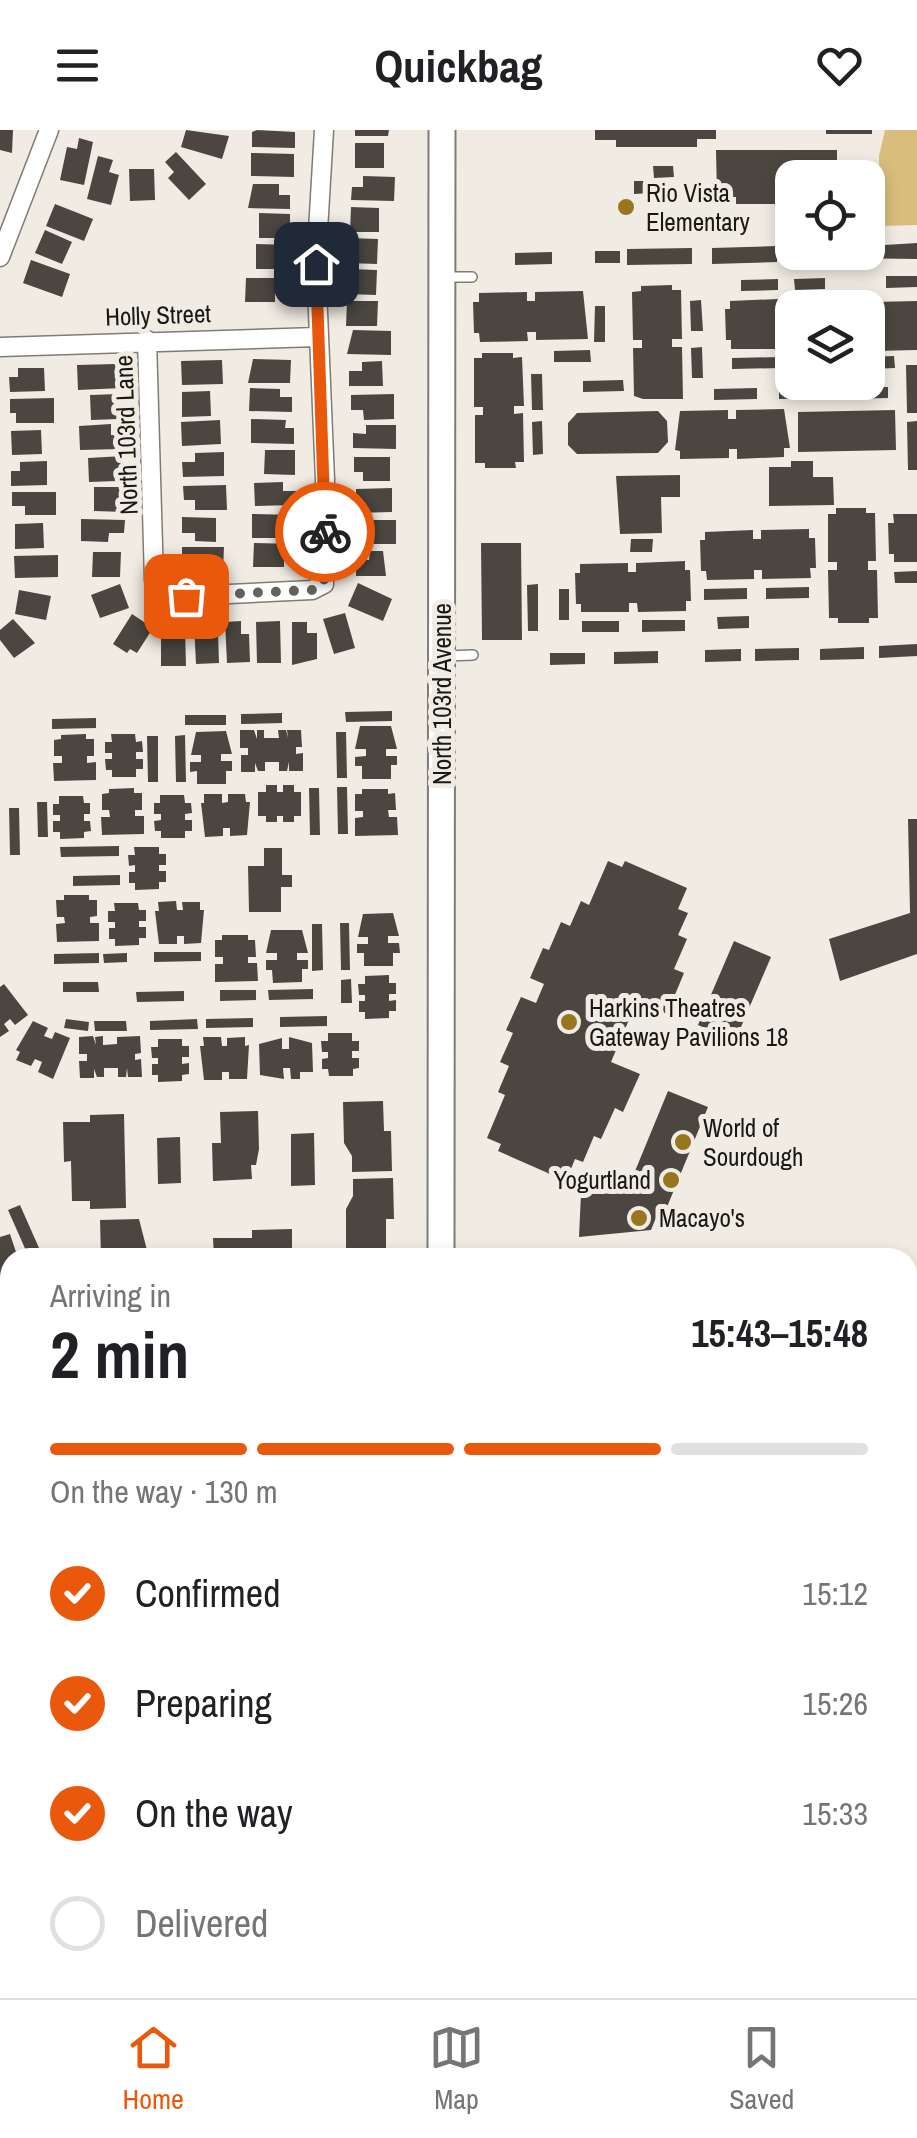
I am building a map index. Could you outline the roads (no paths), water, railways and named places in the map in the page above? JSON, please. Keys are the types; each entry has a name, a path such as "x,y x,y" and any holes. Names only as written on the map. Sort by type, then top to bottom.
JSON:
{"street":[{"path":"0,257 48,130"},
{"path":"318,337 324,130"},
{"name":"North 103rd Avenue","path":"441,1248 442,130"},
{"name":"Holly Street","path":"0,347 318,337"},
{"name":"North 103rd Lane","path":"147,340 155,508 153,568 160,587 186,596 312,590 324,584 325,480 318,337"}],"lane":[{"path":"442,278 472,276"},
{"path":"442,656 473,655"}],"place":[{"name":"Rio Vista Elementary","path":"626,207"},
{"name":"Harkins Theatres Gateway Pavilions 18","path":"569,1022"},
{"name":"World of Sourdough","path":"683,1142"},
{"name":"Yogurtland","path":"671,1180"},
{"name":"Macayo's","path":"639,1218"}]}
